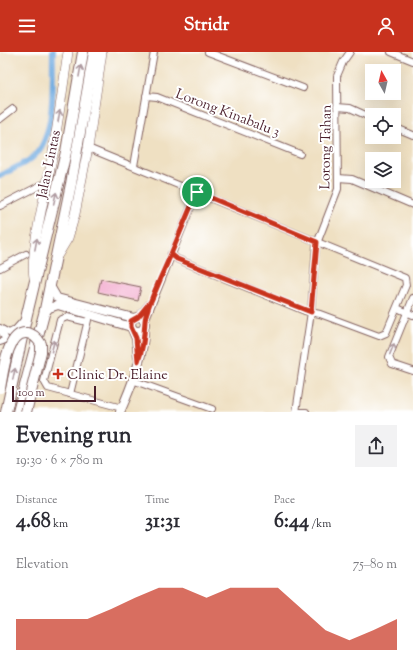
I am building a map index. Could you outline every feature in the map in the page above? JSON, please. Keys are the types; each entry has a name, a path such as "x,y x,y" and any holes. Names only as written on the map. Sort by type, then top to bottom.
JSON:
{"highway":[{"name":"Jalan Lintas","path":"6,412 27,314 36,282 66,152 83,52"},
{"name":"Jalan Lintas","path":"18,412 50,286 71,184 94,52"},
{"path":"0,388 12,341 20,334 26,333 35,337 41,344 41,352 26,412"}],"main road":[{"path":"98,52 100,71"},
{"name":"Jalan Lintas","path":"55,259 64,246 70,230 88,148 102,52"},
{"name":"Jalan Lintas","path":"36,282 32,273 34,250 52,161 69,54"}],"street":[{"path":"134,166 154,52"},
{"path":"208,52 303,88"},
{"name":"Lorong Tahan","path":"296,412 311,312 317,242 338,192 337,76 342,62 350,52"},
{"path":"391,52 413,62"},
{"name":"Lorong Kinabalu 3","path":"146,96 157,97 300,154"},
{"path":"337,107 350,108 365,115"},
{"path":"0,119 13,109"},
{"path":"401,130 413,135"},
{"path":"88,148 405,278 406,285 386,333 379,336 311,312 177,259 171,254"},
{"path":"338,178 352,179 413,205"},
{"path":"0,206 41,185"},
{"path":"140,321 144,340 121,410 48,388 44,378 60,320 67,316 88,318 131,328 138,332 140,321 151,301 197,192"},
{"path":"0,268 26,254"},
{"path":"50,286 57,298 140,321"},
{"path":"413,298 410,314 389,357 392,364 413,371"},
{"path":"44,314 49,308 58,305 88,318"},
{"path":"397,308 410,314"},
{"path":"0,328 9,333 15,330 20,326 27,314"},
{"path":"70,394 88,318"},
{"path":"138,361 136,338 131,328 131,321 140,321"},
{"path":"0,328 3,341 15,348 18,357"},
{"path":"132,380 212,409"},
{"path":"296,412 306,412"}],"building":[{"path":"101,279 141,287 138,301 98,292"}],"waterway":[{"path":"0,176 32,158 40,149 46,137 52,109 53,52"}],"place":[{"name":"Clinic Dr. Elaine","path":"58,374"}],"route":[{"path":"197,192 317,242 311,312 305,311 177,259 171,254 144,321 144,340 138,361 136,338 130,325 131,321 132,319 138,317 151,301 197,192"}]}
